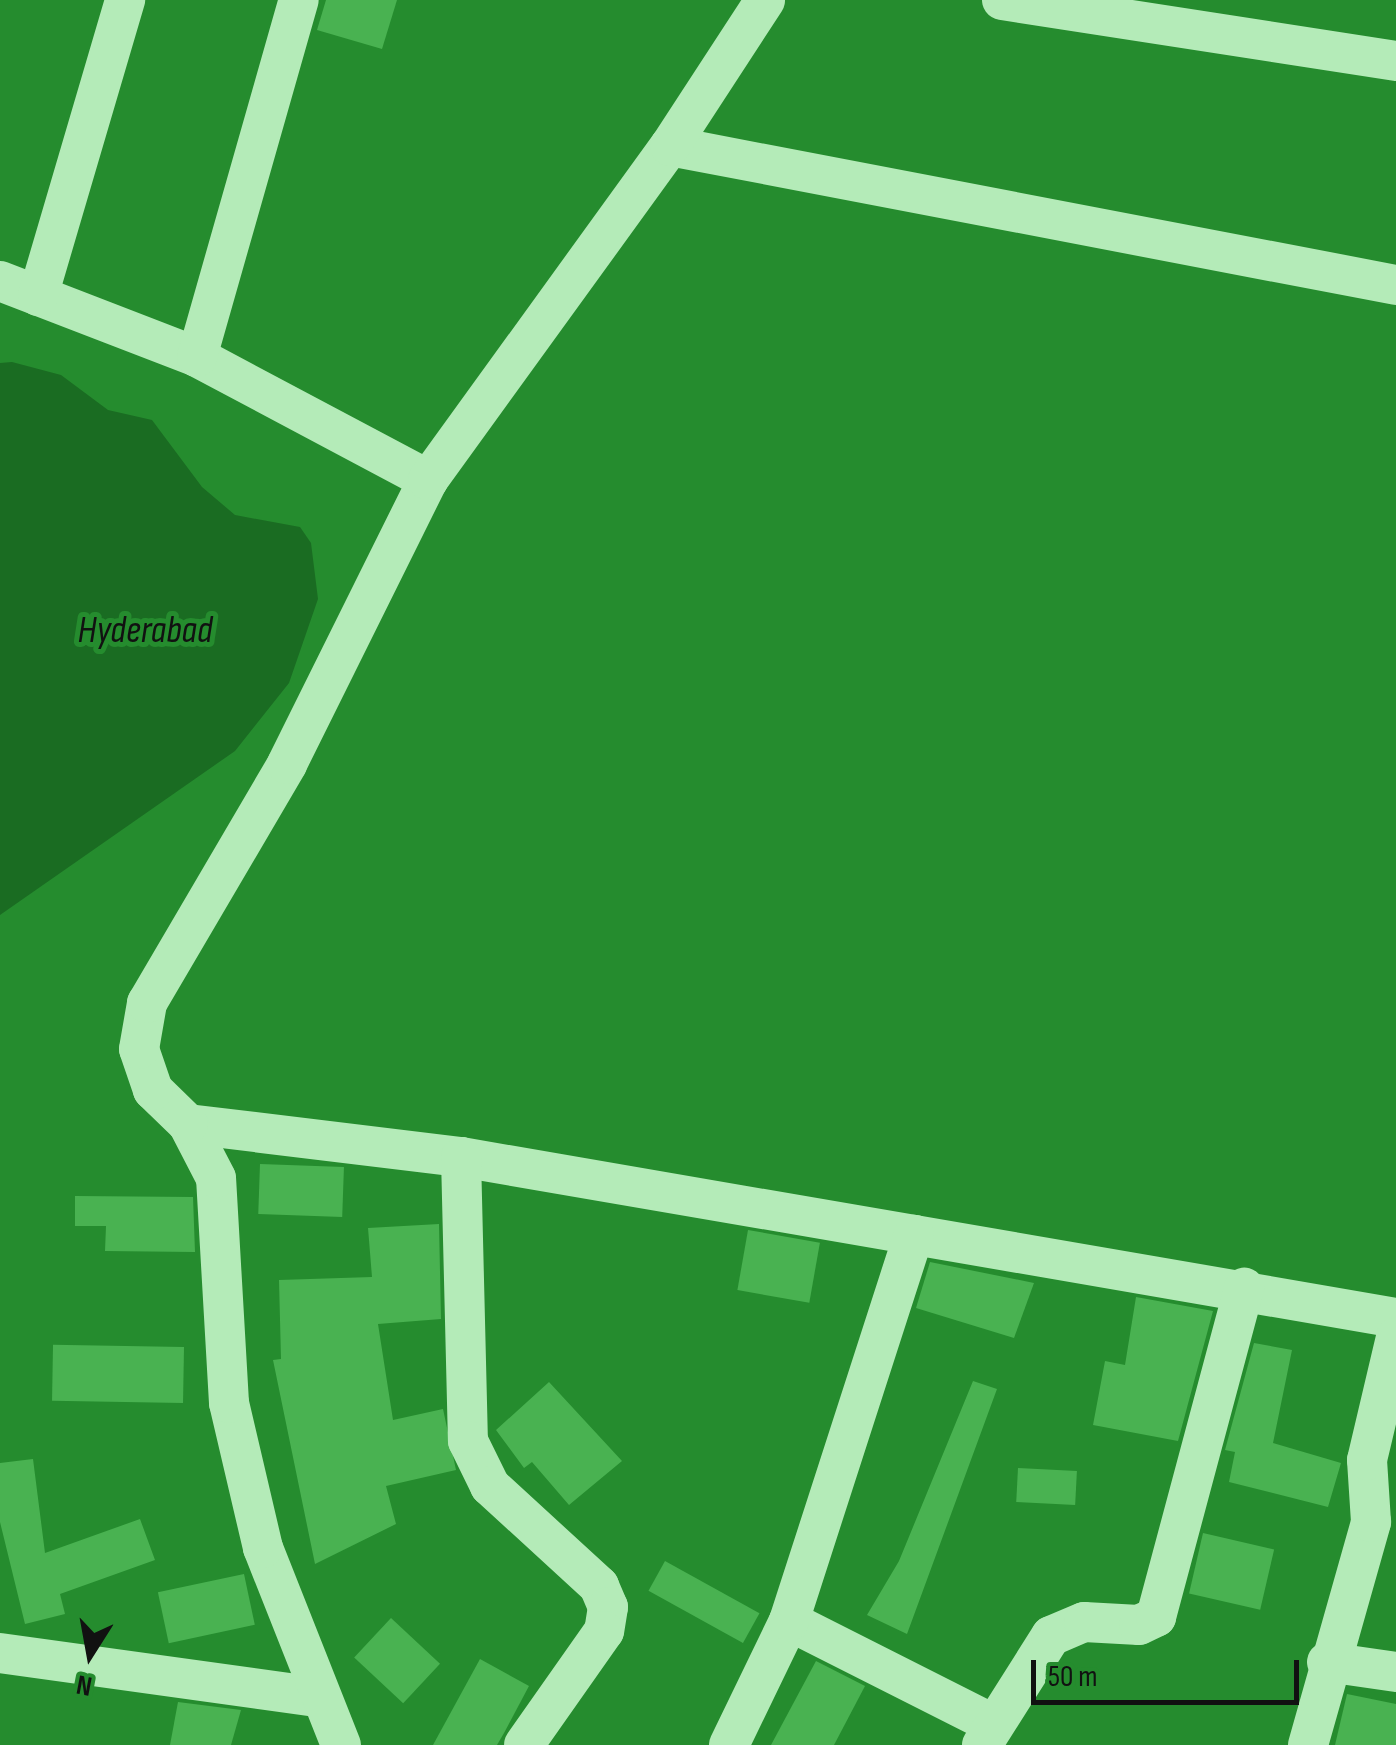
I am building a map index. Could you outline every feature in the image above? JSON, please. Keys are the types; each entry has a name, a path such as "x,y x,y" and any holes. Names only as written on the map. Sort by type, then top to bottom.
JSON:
{"street":[{"path":"38,296 124,0"},
{"path":"196,357 298,0"},
{"path":"341,1745 318,1697 263,1548 229,1403 219,1198 188,1124 148,1077 139,1049 147,1003 287,764 428,480 670,146 765,0"},
{"path":"1002,0 1396,61"},
{"path":"670,146 1396,285"},
{"path":"0,282 196,357 428,480"},
{"path":"188,1124 461,1158 1244,1288 1396,1318"},
{"path":"461,1158 468,1442 490,1486 599,1586 608,1607 604,1631 524,1745"},
{"path":"729,1745 788,1622 914,1236"},
{"path":"788,1622 988,1734 1066,1626 1139,1625 1156,1617 1244,1288"},
{"path":"1308,1745 1328,1662 1371,1522 1367,1460 1396,1338"},
{"path":"0,1653 318,1697"},
{"path":"1328,1662 1396,1672"}],"water":[{"name":"Hyderabad","path":"12,362 61,375 108,410 152,420 202,487 235,515 300,527 311,543 318,599 289,683 235,751 0,915 0,363"}],"building":[{"path":"326,0 397,0 382,49 317,30"},
{"path":"260,1164 344,1167 342,1217 258,1214"},
{"path":"75,1196 193,1197 195,1252 105,1251 106,1226 75,1226"},
{"path":"439,1224 441,1319 378,1324 393,1420 443,1409 456,1470 386,1486 396,1524 315,1564 273,1360 281,1359 279,1280 372,1277 368,1228"},
{"path":"748,1230 820,1243 809,1303 737,1290"},
{"path":"930,1262 1034,1283 1014,1338 916,1308"},
{"path":"1136,1297 1213,1311 1178,1441 1093,1425 1105,1361 1125,1365"},
{"path":"1254,1343 1292,1350 1273,1443 1341,1463 1328,1507 1229,1482 1235,1452 1225,1450"},
{"path":"53,1345 184,1347 183,1403 52,1401"},
{"path":"973,1381 997,1389 907,1634 867,1615 899,1561"},
{"path":"549,1382 622,1461 569,1505 532,1462 524,1468 496,1430"},
{"path":"33,1459 45,1553 140,1519 155,1560 60,1594 65,1614 25,1624 0,1522 0,1463"},
{"path":"1018,1468 1077,1471 1075,1505 1016,1502"},
{"path":"1203,1533 1274,1549 1260,1610 1189,1593"},
{"path":"665,1561 759,1613 743,1643 649,1591"},
{"path":"244,1574 255,1625 169,1643 158,1592"},
{"path":"391,1618 440,1664 403,1703 354,1657"},
{"path":"480,1659 529,1686 504,1733 497,1745 433,1745"},
{"path":"816,1661 865,1686 834,1745 771,1745"},
{"path":"1347,1694 1396,1704 1396,1745 1335,1745"},
{"path":"178,1702 241,1710 231,1745 170,1745"}]}
